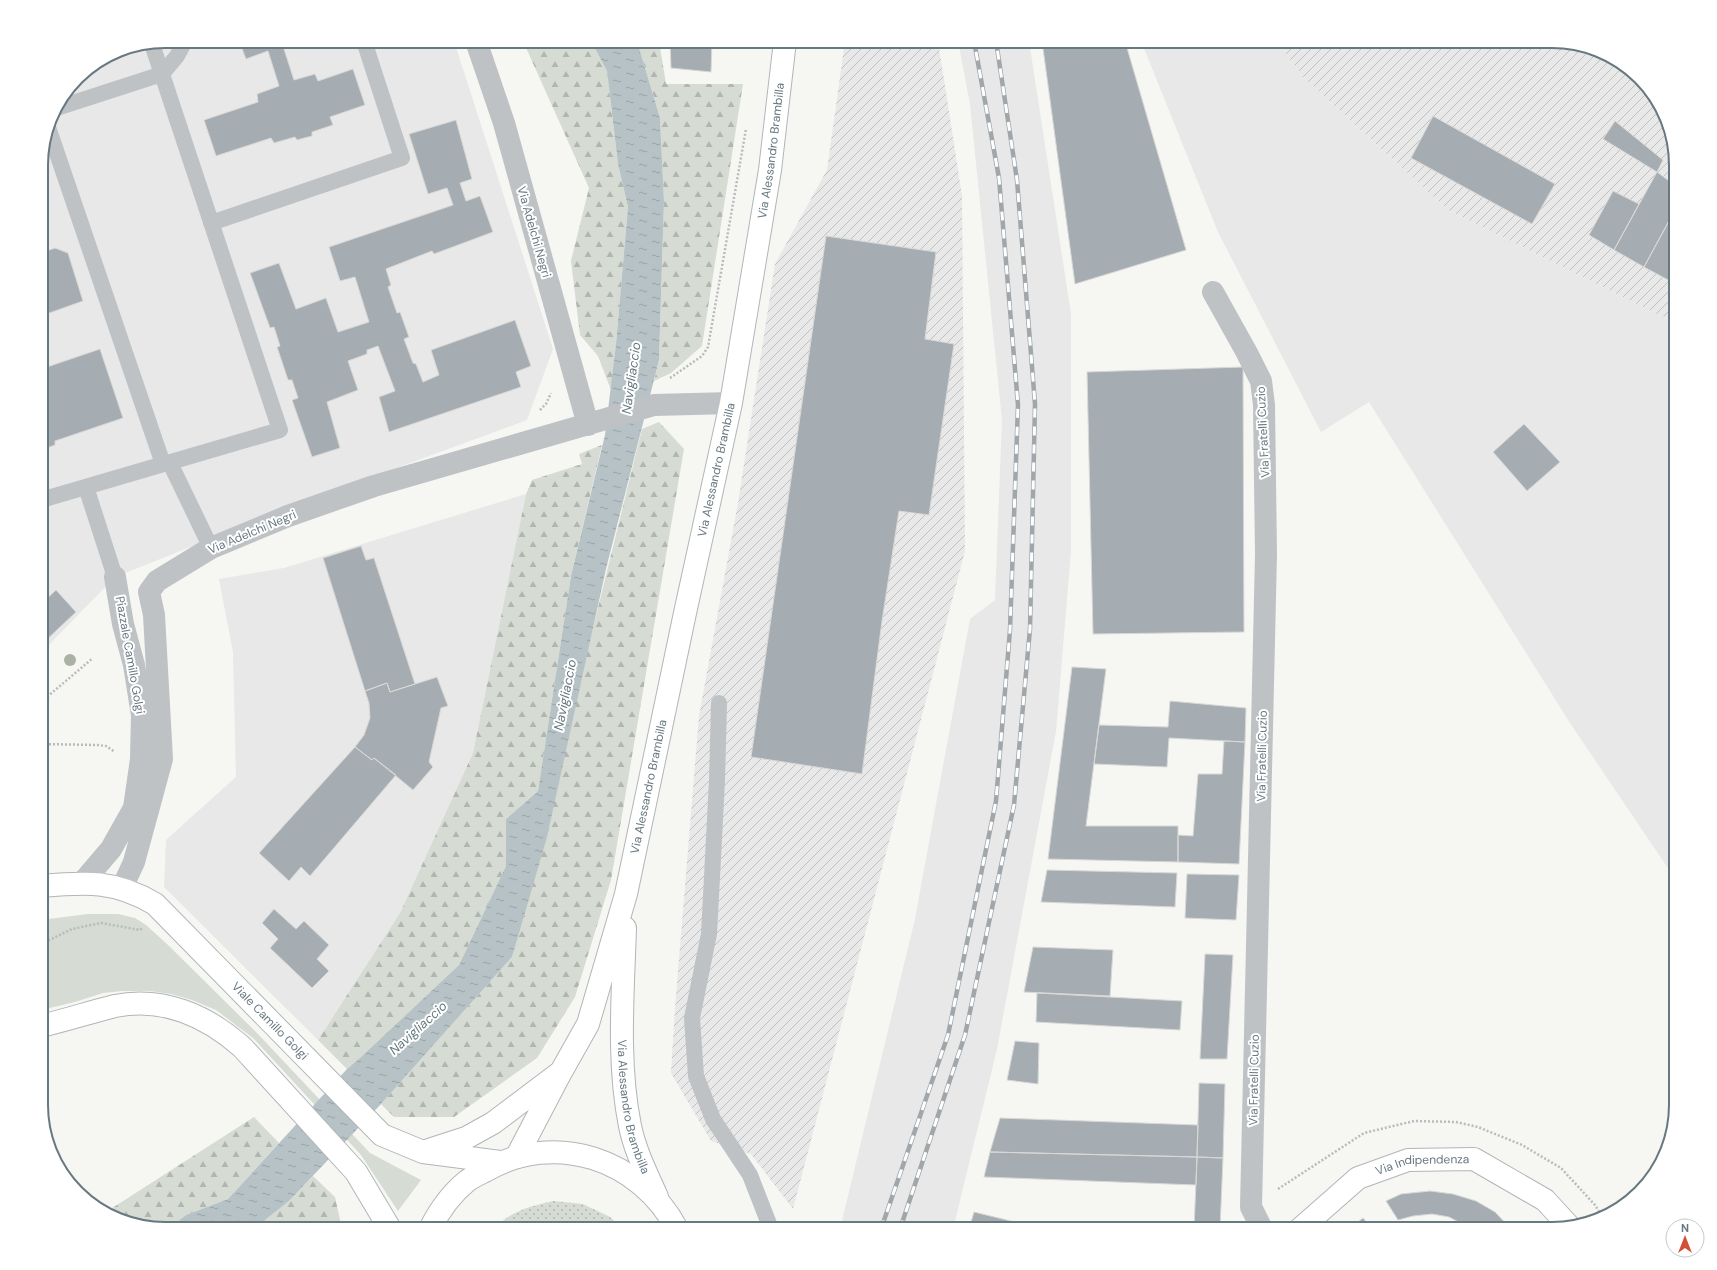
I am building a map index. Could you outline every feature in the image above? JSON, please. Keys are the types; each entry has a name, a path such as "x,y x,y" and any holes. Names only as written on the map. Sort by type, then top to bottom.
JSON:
{"main road":[{"name":"Via Alessandro Brambilla","path":"509,1159 588,1024 626,894 731,403 770,170 784,48"},
{"name":"Viale Camillo Golgi","path":"48,885 82,883 106,884 138,894 155,904 269,1022 382,1135 423,1152 509,1159"},
{"name":"Via Alessandro Brambilla","path":"626,894 622,1029 624,1088 630,1127 640,1158 656,1197"},
{"path":"48,1024 117,1006 140,1004 181,1010 204,1020 229,1036 242,1047 356,1172 386,1222"},
{"name":"Via Alessandro Brambilla","path":"423,1152 466,1138 494,1123 561,1072"},
{"path":"434,1222 440,1209 467,1181 509,1159 555,1151 593,1157 627,1173 656,1197 672,1222"},
{"name":"Via Indipendenza","path":"1308,1222 1358,1178 1408,1160 1474,1159 1545,1200 1564,1221"}],"street":[{"name":"Via Adelchi Negri","path":"478,48 504,123 588,425"},
{"name":"Via Fratelli Cuzio","path":"1213,292 1261,381 1264,405 1266,554 1251,1207 1258,1222"},
{"name":"Via Adelchi Negri","path":"122,607 149,592 157,581 211,548 288,516 374,486 654,405 731,403"},
{"name":"Piazzale Camillo Golgi","path":"82,883 111,849 134,808 141,758 142,715 134,664 123,624 122,607 115,577"},
{"path":"122,888 134,862 162,759 154,615 149,592"}],"lane":[{"path":"65,105 162,74 177,56 181,48"},
{"path":"211,223 402,158 366,48"},
{"path":"48,498 280,430 154,49"},
{"path":"51,137 166,464 211,548"},
{"path":"86,487 115,577"},
{"path":"719,703 717,781 709,934 692,1018 696,1076 713,1119 750,1175 768,1222"}],"path":[{"path":"654,405 658,386 702,356 708,347 746,128"},
{"path":"48,696 93,658"},
{"path":"48,744 106,746 117,753"}],"shaded area":[{"path":"158,48 456,48 553,349 527,420 296,505 115,577 48,646 48,158 54,128 68,100 82,82 100,68 120,57 142,50"},
{"path":"844,48 939,48 962,196 965,551 793,1209 751,1154 711,1141 671,1073 699,716 738,503 775,264 827,170"},
{"path":"959,48 1030,48 1071,314 1071,550 1056,731 997,1049 955,1222 842,1222 915,919 970,619 995,600 1002,420 970,104"},
{"path":"1144,48 1282,48 1303,77 1448,210 1657,314 1669,318 1669,870 1570,723 1369,402 1321,432 1218,232"},
{"path":"1282,48 1552,48 1575,50 1589,54 1604,60 1617,68 1635,82 1645,94 1657,113 1665,135 1669,165 1669,318 1657,314 1448,210 1303,77"},
{"path":"526,494 473,753 400,913 318,1040 164,887 166,840 236,777 233,652 219,579 284,568"}],"green space":[{"path":"526,48 595,48 607,71 618,164 628,207 611,390 598,356 580,335 571,261 589,188"},
{"path":"639,48 660,48 666,84 743,84 702,346 671,373 654,381 659,360 664,201 660,118"},
{"path":"659,422 684,449 611,880 575,997 537,1058 454,1117 394,1117 381,1104 512,957 642,429"},
{"path":"602,445 571,576 538,791 506,819 506,866 459,965 347,1069 318,1040 400,913 473,753 526,494 532,480 582,464 579,454"},
{"path":"88,914 118,914 135,918 146,925 257,1033 370,1153 421,1180 398,1211 361,1155 253,1038 216,1010 192,1000 171,994 150,991 103,993 48,1008 48,919"},
{"path":"254,1117 279,1143 228,1199 186,1215 177,1222 150,1221 135,1218 111,1209"},
{"path":"313,1176 335,1197 340,1222 263,1222 289,1201"},
{"path":"553,1201 583,1204 610,1217 615,1222 502,1222 521,1210"}],"water":[{"name":"Navigliaccio","path":"595,48 639,48 660,118 664,201 659,360 606,569 547,837 512,957 381,1104 289,1201 263,1222 177,1222 186,1215 228,1199 347,1069 459,965 506,866 506,819 538,791 571,576 605,435 616,344 628,207 618,164 607,71"}],"building":[{"path":"242,48 284,48 294,80 315,74 318,81 353,69 365,105 330,117 333,125 312,132 312,136 297,140 295,137 274,143 271,138 216,156 204,120 258,102 257,94 279,86 268,51 246,59"},
{"path":"670,48 712,48 711,72 671,68"},
{"path":"1043,48 1127,48 1186,250 1075,284"},
{"path":"1433,116 1555,184 1532,224 1411,158"},
{"path":"456,120 472,179 460,183 466,201 480,196 493,232 434,254 432,251 386,269 391,285 388,287 397,313 400,312 409,337 404,339 413,363 416,364 423,382 439,375 431,350 515,320 531,366 516,372 521,387 389,432 379,397 395,391 378,346 367,350 367,354 348,361 358,390 327,402 340,448 312,457 292,400 298,398 292,380 288,380 277,347 280,346 274,327 270,328 250,273 279,263 296,309 326,298 338,332 369,322 355,277 340,281 329,247 453,205 447,188 428,194 409,134"},
{"path":"1615,121 1663,160 1657,172 1603,139"},
{"path":"1657,172 1669,181 1669,221 1644,267 1614,250"},
{"path":"1613,191 1639,204 1614,250 1589,235"},
{"path":"1669,221 1669,280 1644,267"},
{"path":"826,236 936,252 925,339 954,344 929,515 899,511 882,621 862,774 751,757"},
{"path":"55,248 68,253 83,301 48,314 48,250"},
{"path":"100,349 123,418 55,441 55,445 48,448 48,367"},
{"path":"1243,367 1244,632 1093,634 1087,372"},
{"path":"1524,424 1560,462 1527,491 1493,452"},
{"path":"361,546 366,560 374,558 415,684 390,692 387,683 365,691 323,558"},
{"path":"56,590 76,612 48,638 48,597"},
{"path":"1072,667 1106,669 1086,826 1178,826 1178,862 1048,859"},
{"path":"437,677 448,706 441,708 429,762 433,767 413,790 374,758 372,760 355,747 364,735 370,718 369,703 365,691 387,683 390,692"},
{"path":"1170,701 1246,708 1245,742 1169,738 1167,767 1094,764 1099,725 1168,727"},
{"path":"1224,741 1245,742 1239,864 1178,862 1178,835 1193,836 1198,774 1222,774"},
{"path":"355,747 372,760 374,758 396,775 310,876 301,867 289,881 259,853"},
{"path":"1047,870 1177,873 1175,907 1041,902"},
{"path":"1187,874 1239,875 1236,920 1185,918"},
{"path":"274,909 296,929 304,921 329,945 317,959 329,971 312,988 270,948 278,939 262,923"},
{"path":"1033,947 1113,950 1110,996 1024,992"},
{"path":"1205,954 1233,955 1227,1059 1200,1059"},
{"path":"1037,993 1182,1001 1180,1030 1036,1022"},
{"path":"1015,1041 1039,1043 1038,1084 1007,1080"},
{"path":"1199,1083 1225,1084 1223,1158 1197,1157"},
{"path":"1000,1118 1198,1125 1197,1157 990,1152"},
{"path":"990,1152 1197,1157 1196,1185 984,1177"},
{"path":"1197,1157 1223,1158 1220,1222 1194,1222"},
{"path":"1430,1191 1453,1194 1476,1201 1495,1212 1504,1222 1459,1222 1449,1217 1432,1214 1413,1216 1398,1220 1386,1201 1401,1194"},
{"path":"974,1212 1015,1222 971,1222"},
{"path":"1363,1218 1366,1222 1358,1222"}],"railway":[{"path":"883,1222 948,1035 996,801 1010,630 1018,405 999,178 975,48"},
{"path":"902,1222 965,1035 1014,805 1030,629 1035,404 1017,180 997,48"}]}
